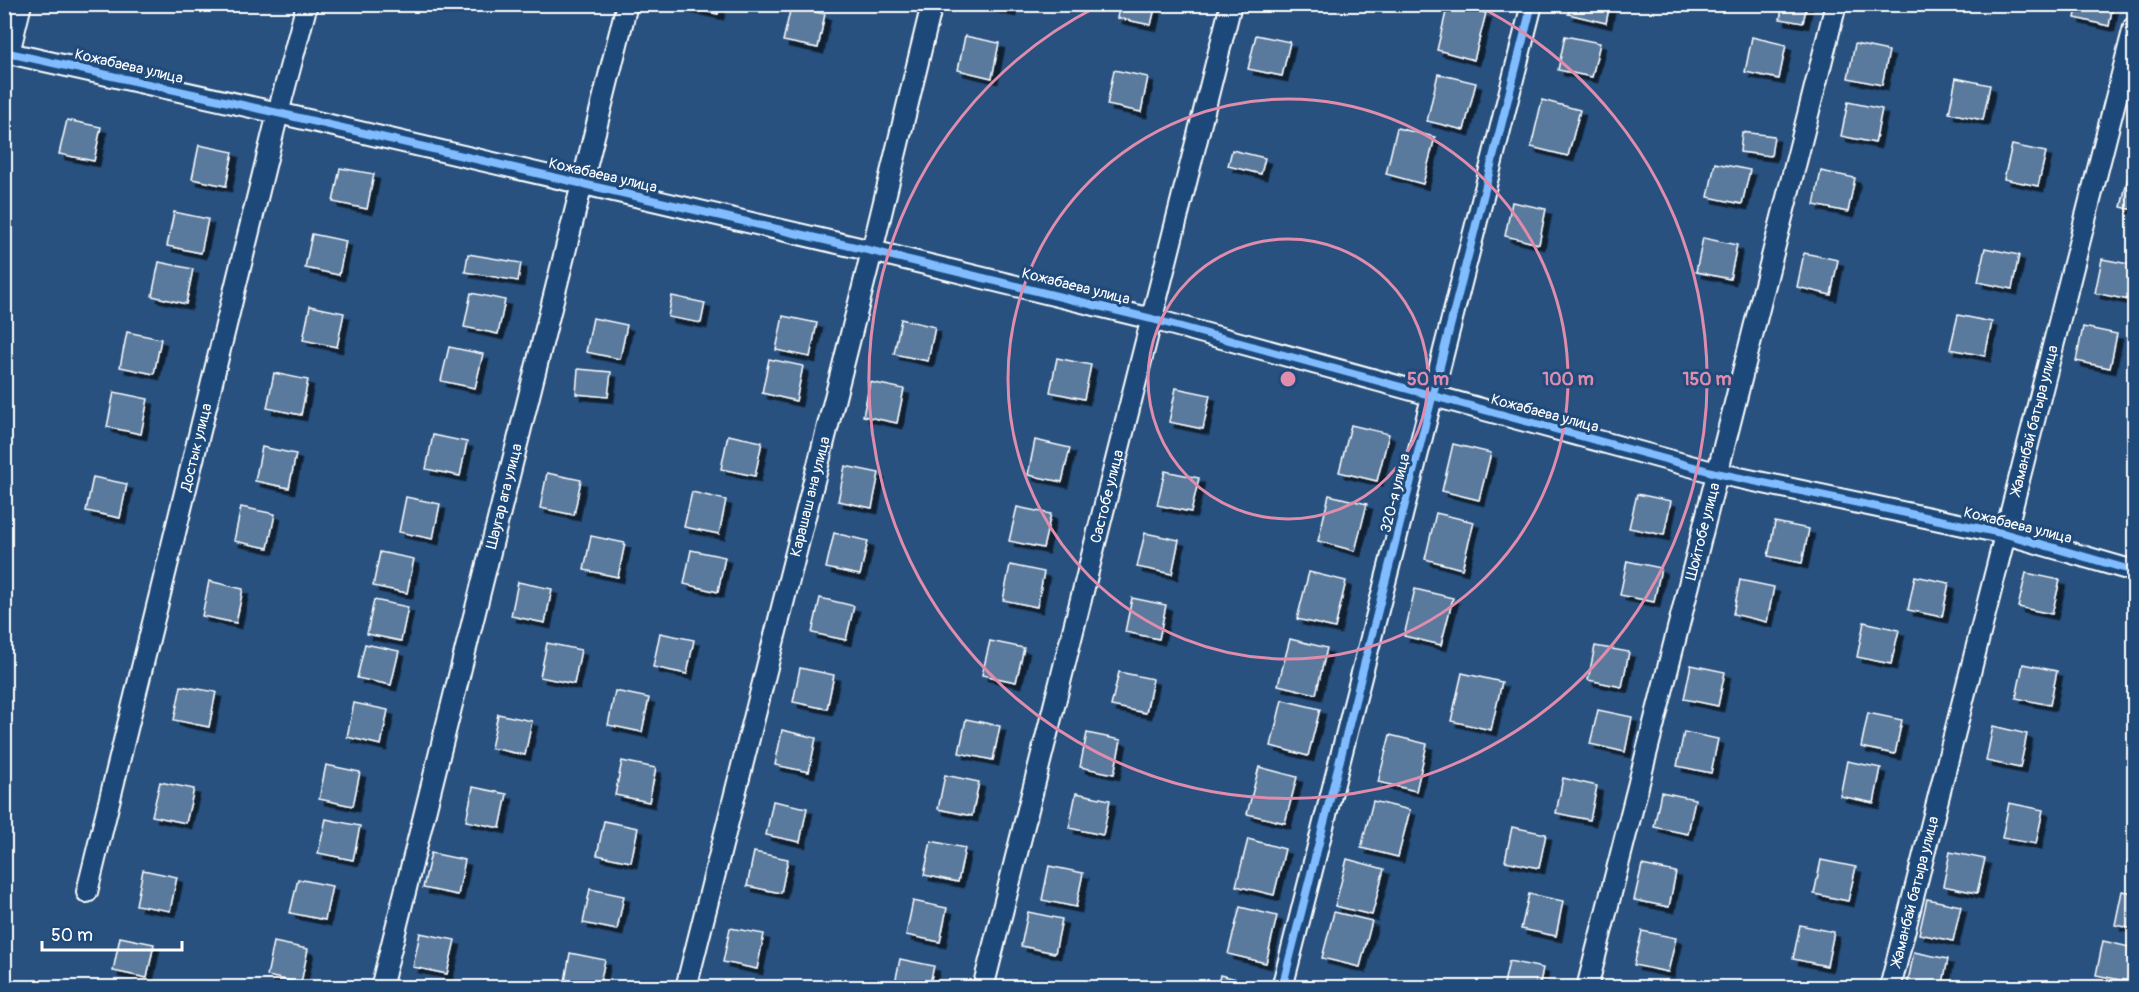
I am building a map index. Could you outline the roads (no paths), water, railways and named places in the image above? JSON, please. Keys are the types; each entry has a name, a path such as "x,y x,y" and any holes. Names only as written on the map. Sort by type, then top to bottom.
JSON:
{"street":[{"path":"7,53 21,4"},
{"name":"Достык улица","path":"87,892 278,113 307,4"},
{"name":"Шаугар ага улица","path":"381,987 627,4"},
{"name":"Карашаш ана улица","path":"686,987 932,4"},
{"name":"Састобе улица","path":"983,987 1231,4"},
{"name":"320-я улица","path":"1282,987 1532,4"},
{"name":"Шойтобе улица","path":"1587,987 1836,4"},
{"name":"Жаманбай батыра улица","path":"1890,987 2134,27"},
{"name":"Кожабаева улица","path":"7,53 278,113 872,251 1152,319 1716,473 2006,534 2134,571"}]}
